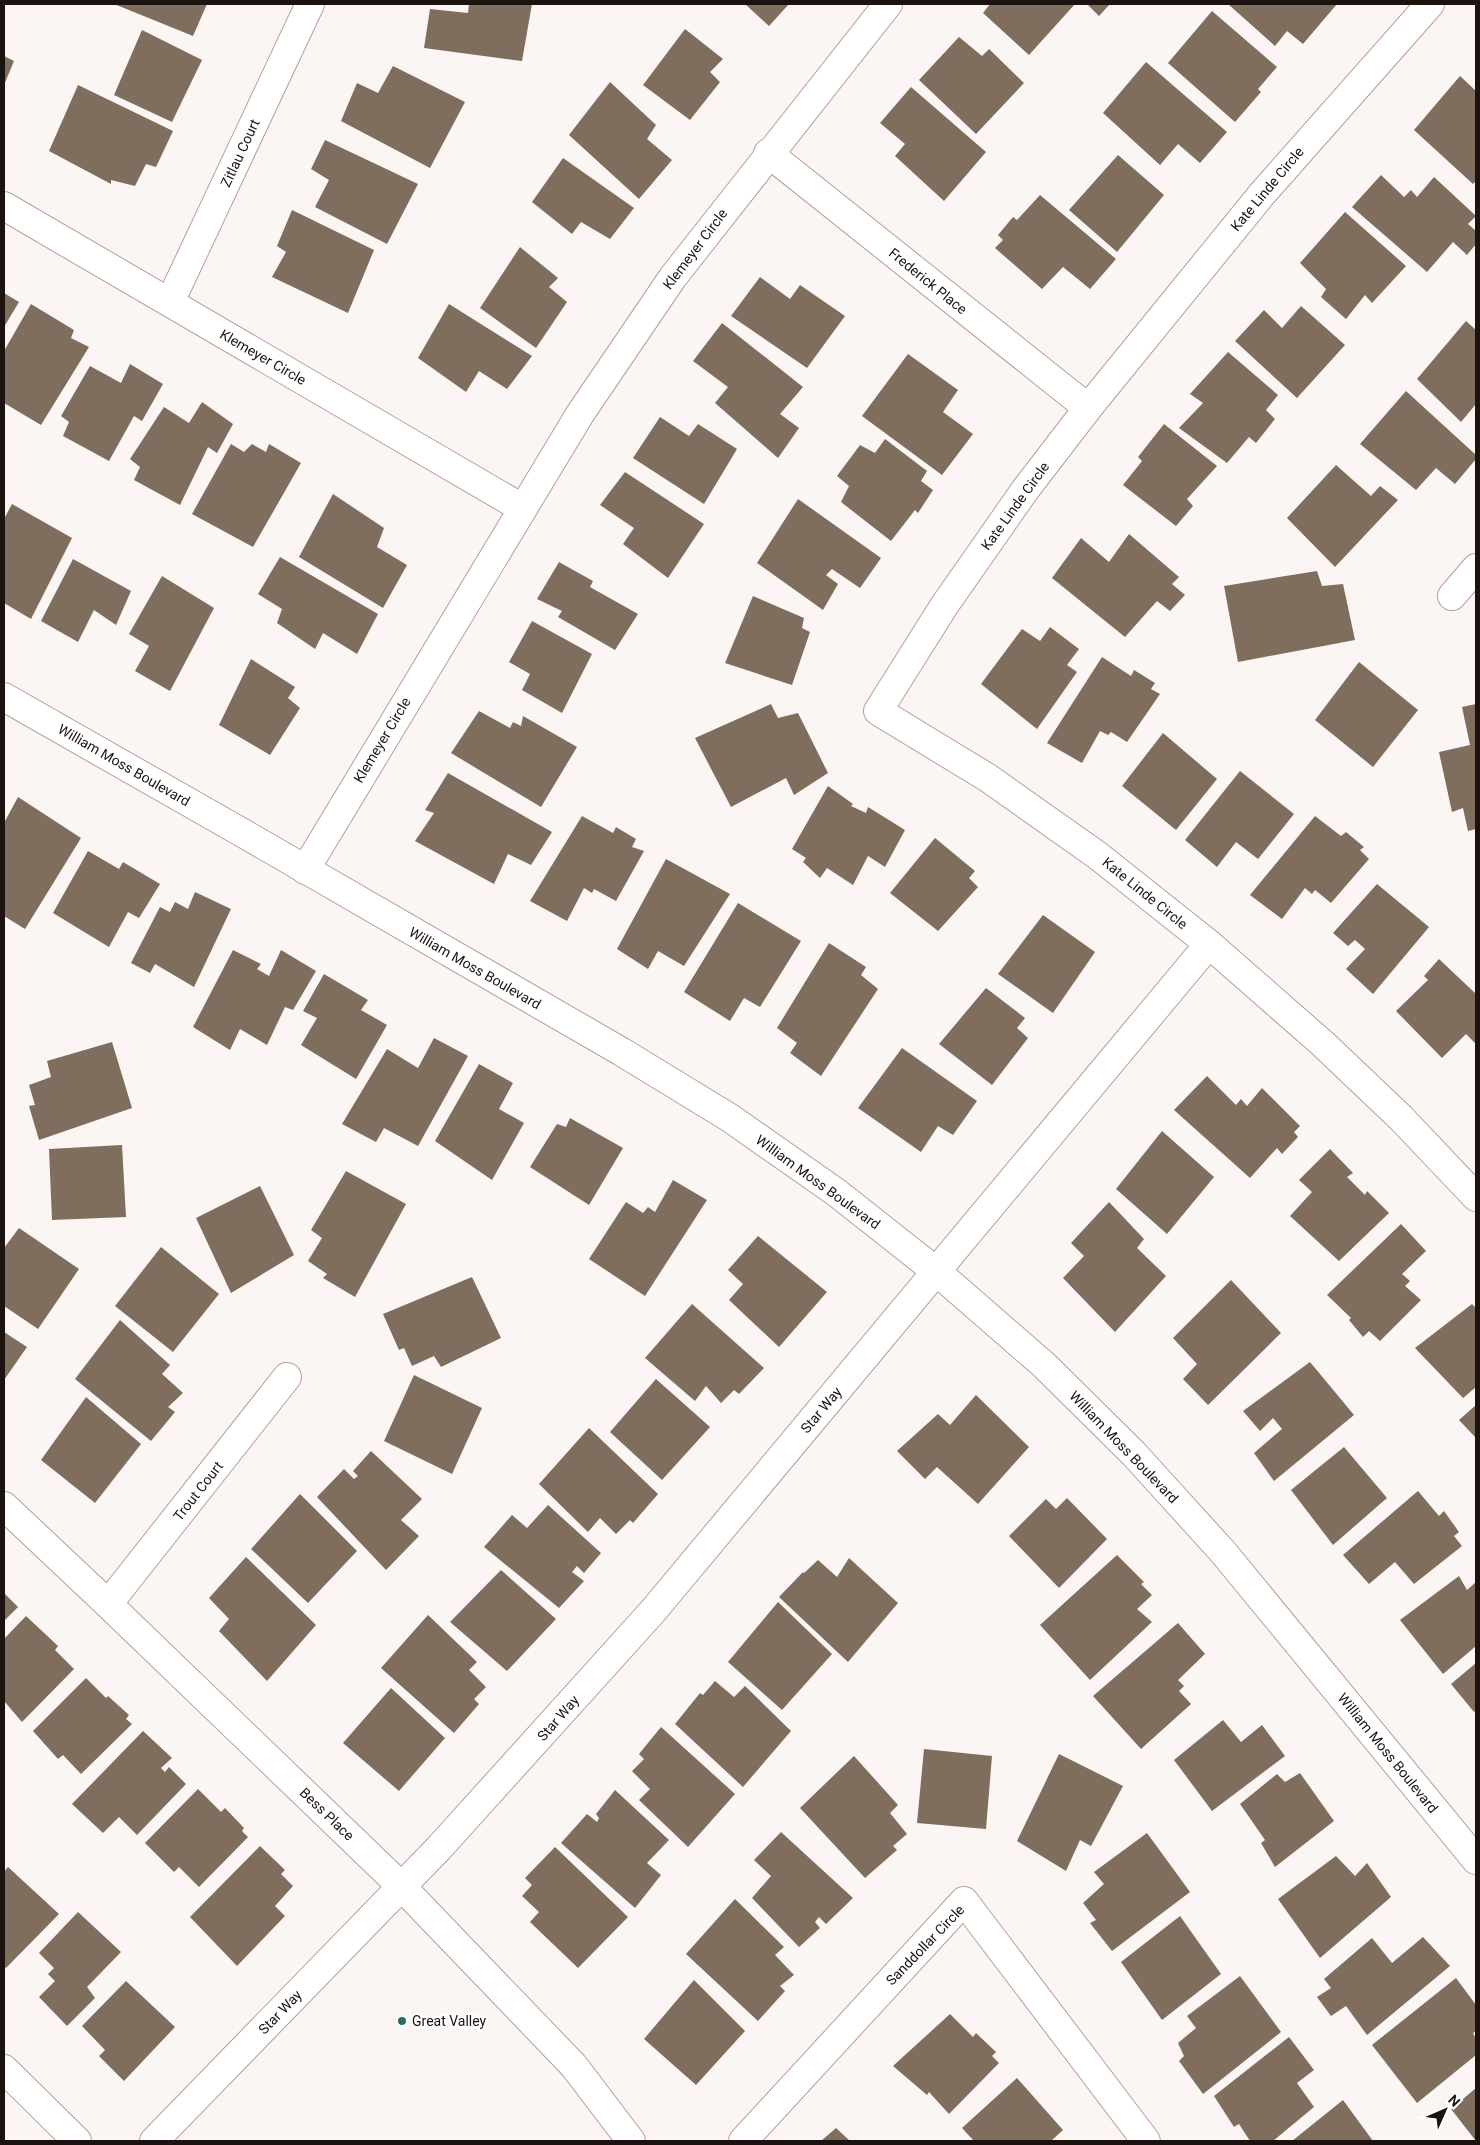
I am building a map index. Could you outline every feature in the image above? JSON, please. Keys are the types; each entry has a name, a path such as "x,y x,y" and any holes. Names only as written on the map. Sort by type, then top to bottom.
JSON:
{"street":[{"name":"Zitlau Court","path":"170,302 310,4"},
{"name":"Klemeyer Circle","path":"305,870 580,414 673,277 768,153 888,4"},
{"name":"Kate Linde Circle","path":"1430,4 1262,194 1088,408 1025,490 949,599 878,711 988,778 1089,850 1209,944 1322,1043 1401,1118 1476,1198"},
{"name":"Frederick Place","path":"768,153 1088,408"},
{"name":"Klemeyer Circle","path":"4,206 522,508"},
{"path":"1452,596 1476,568"},
{"name":"William Moss Boulevard","path":"4,697 622,1052 730,1118 836,1193 937,1272 1044,1365 1134,1454 1224,1552 1476,1860"},
{"path":"937,1272 1209,944"},
{"name":"Star Way","path":"154,2141 402,1887 537,1742 653,1611 937,1272"},
{"name":"Trout Court","path":"108,1604 287,1377"},
{"name":"Bess Place","path":"4,1506 402,1887 574,2066 631,2141"},
{"name":"Sanddollar Circle","path":"744,2141 964,1901 1146,2141"},
{"path":"4,2069 78,2141"}],"building":[{"path":"114,4 207,4 193,36"},
{"path":"469,4 532,4 522,61 424,48 430,9 468,13"},
{"path":"745,4 789,4 769,26"},
{"path":"990,4 1075,4 1029,55 983,13"},
{"path":"1087,4 1110,4 1099,16"},
{"path":"1228,4 1337,4 1303,44 1287,31 1275,46"},
{"path":"1212,11 1277,67 1258,89 1261,92 1235,122 1168,63"},
{"path":"685,29 723,59 710,72 720,82 690,120 643,85"},
{"path":"142,30 202,60 172,122 114,95"},
{"path":"959,37 982,56 989,49 1024,83 976,134 919,80"},
{"path":"4,56 14,61 4,85"},
{"path":"1146,62 1227,132 1200,163 1178,144 1160,165 1103,113"},
{"path":"393,66 465,102 430,168 341,121 357,83 378,93"},
{"path":"1460,76 1476,91 1476,181 1473,184 1414,130"},
{"path":"610,82 656,125 647,139 672,160 639,199 569,135"},
{"path":"78,85 173,131 156,167 146,164 135,186 111,180 111,184 49,151"},
{"path":"911,87 986,152 944,201 895,156 905,144 880,123"},
{"path":"325,140 418,184 387,244 315,207 329,180 311,169"},
{"path":"1118,155 1164,195 1117,252 1069,210"},
{"path":"563,158 634,208 610,239 581,222 572,234 532,202"},
{"path":"1381,175 1404,197 1411,190 1417,197 1434,177 1476,216 1468,224 1476,231 1476,244 1467,255 1453,242 1427,272 1352,207"},
{"path":"1040,195 1116,259 1090,289 1063,267 1042,289 995,248 1003,240 998,235 1013,217 1017,220"},
{"path":"292,210 374,250 348,313 272,277 286,252 277,246"},
{"path":"1345,212 1406,266 1372,303 1365,295 1346,319 1321,297 1326,289 1300,263"},
{"path":"520,247 558,278 549,287 567,302 536,348 480,308"},
{"path":"760,277 790,299 800,285 845,316 807,368 731,316"},
{"path":"4,293 19,302 4,327"},
{"path":"31,304 74,330 71,338 89,347 41,425 4,403 4,351"},
{"path":"449,304 532,356 507,389 479,371 466,392 418,358"},
{"path":"1301,306 1345,345 1297,398 1235,341 1264,310 1282,328"},
{"path":"1466,321 1476,330 1476,404 1461,422 1417,379"},
{"path":"722,323 803,387 780,414 799,428 778,458 715,403 728,387 693,361"},
{"path":"1228,352 1278,395 1266,410 1275,419 1256,443 1249,437 1227,463 1179,428 1203,403 1190,394"},
{"path":"908,354 958,390 943,412 973,434 942,475 862,416"},
{"path":"130,364 163,384 142,421 134,416 109,461 63,436 69,422 61,416 90,366 121,383"},
{"path":"1406,391 1476,455 1476,459 1455,484 1436,468 1416,490 1360,444"},
{"path":"202,402 233,424 217,453 208,447 180,505 134,480 140,467 130,459 164,407 189,423"},
{"path":"660,417 689,436 698,424 737,449 704,504 633,458"},
{"path":"1164,424 1217,466 1187,499 1193,506 1176,526 1123,485 1142,461 1138,457"},
{"path":"885,439 927,471 921,481 933,490 918,513 915,510 891,541 841,502 849,486 837,476 860,445 875,453"},
{"path":"231,444 244,452 252,444 266,452 269,444 301,463 253,547 192,514"},
{"path":"1336,465 1371,496 1380,486 1398,500 1335,567 1287,518"},
{"path":"625,472 704,524 668,578 623,544 634,528 600,505"},
{"path":"333,494 384,528 377,547 407,565 383,608 299,557"},
{"path":"798,499 881,558 860,588 832,569 826,575 838,584 823,610 757,563"},
{"path":"12,504 72,538 31,619 4,603 4,519"},
{"path":"1129,534 1179,577 1172,584 1185,595 1170,611 1157,601 1125,637 1052,578 1081,538 1109,562"},
{"path":"280,557 378,614 357,654 323,633 315,649 277,623 282,609 258,594"},
{"path":"73,559 131,591 116,625 94,610 78,642 41,621"},
{"path":"559,562 593,581 590,587 638,614 615,650 558,617 562,611 537,599"},
{"path":"1317,571 1322,586 1343,584 1355,640 1238,662 1224,586"},
{"path":"162,576 214,608 170,691 135,671 149,646 129,634"},
{"path":"753,596 804,618 802,628 810,632 792,685 725,663"},
{"path":"532,621 592,654 562,713 522,690 530,674 509,662"},
{"path":"1050,627 1079,649 1067,665 1077,672 1037,729 981,684 1022,629 1040,641"},
{"path":"1102,657 1131,676 1134,670 1155,683 1151,689 1160,694 1127,742 1111,732 1108,735 1100,731 1082,763 1047,743"},
{"path":"251,659 295,687 288,698 300,708 270,755 219,725"},
{"path":"1359,662 1418,710 1373,767 1315,720"},
{"path":"771,704 778,718 798,713 828,773 794,795 786,778 731,807 695,738"},
{"path":"1476,704 1476,829 1468,831 1463,808 1452,812 1439,752 1470,745 1462,707"},
{"path":"479,711 510,728 513,722 521,726 523,716 577,747 541,807 451,753"},
{"path":"1163,733 1217,779 1176,830 1122,786"},
{"path":"1240,771 1294,814 1258,859 1236,842 1217,867 1185,840"},
{"path":"448,773 552,832 531,865 508,854 494,884 415,841 434,813 425,810"},
{"path":"828,786 853,804 851,806 866,813 868,807 905,830 885,867 868,856 853,885 827,868 820,878 803,862 806,858 792,849"},
{"path":"18,797 81,838 25,929 4,916 4,823"},
{"path":"582,816 613,833 616,827 636,839 632,847 644,851 616,901 594,889 592,893 584,888 567,921 530,901"},
{"path":"1315,816 1341,836 1346,832 1364,847 1360,850 1369,859 1331,903 1315,890 1312,894 1305,888 1282,919 1250,895"},
{"path":"935,838 975,871 969,878 978,887 938,931 890,893"},
{"path":"88,851 119,869 123,862 160,884 139,918 128,912 109,947 53,913"},
{"path":"666,859 730,894 684,966 658,951 648,969 617,949"},
{"path":"1377,884 1429,927 1373,994 1346,969 1365,949 1355,940 1348,946 1333,933"},
{"path":"195,892 231,909 194,987 155,964 150,973 131,963 160,907 170,912 175,902 188,909"},
{"path":"738,903 801,941 760,1007 744,998 730,1021 684,992"},
{"path":"1043,915 1095,952 1053,1013 998,974"},
{"path":"829,943 866,967 861,975 878,989 821,1076 790,1053 797,1043 777,1028"},
{"path":"233,950 261,964 257,969 269,976 281,950 316,971 293,1010 285,1007 267,1045 240,1029 230,1050 193,1027"},
{"path":"1439,959 1476,994 1476,1044 1466,1034 1442,1058 1396,1011 1428,980 1424,976"},
{"path":"324,974 368,1000 361,1010 387,1025 356,1079 301,1045 317,1018 303,1011"},
{"path":"986,988 1025,1018 1017,1028 1028,1038 992,1085 939,1044"},
{"path":"434,1038 468,1056 418,1146 384,1128 376,1142 342,1124 387,1049 418,1068"},
{"path":"112,1042 132,1108 39,1140 29,1106 35,1105 29,1085 51,1077 47,1061"},
{"path":"902,1048 977,1101 953,1135 938,1126 921,1152 858,1108"},
{"path":"479,1064 513,1083 499,1109 524,1123 492,1180 435,1141"},
{"path":"1207,1076 1236,1105 1241,1099 1247,1106 1262,1088 1300,1126 1294,1132 1298,1137 1282,1154 1277,1148 1250,1178 1174,1110"},
{"path":"570,1118 623,1148 589,1205 530,1167 557,1124 566,1127"},
{"path":"1162,1131 1214,1177 1167,1234 1116,1189"},
{"path":"122,1145 126,1217 52,1220 49,1149"},
{"path":"1330,1149 1353,1173 1347,1177 1365,1195 1367,1191 1389,1213 1339,1261 1290,1216 1312,1192 1299,1180"},
{"path":"346,1171 406,1204 355,1297 323,1278 327,1274 308,1261 322,1238 311,1230"},
{"path":"673,1180 707,1200 645,1296 589,1259 626,1202 643,1213 648,1207 655,1212"},
{"path":"260,1186 294,1255 231,1293 196,1218"},
{"path":"1109,1202 1144,1239 1137,1248 1166,1276 1115,1332 1063,1278 1084,1256 1071,1243"},
{"path":"1401,1224 1426,1251 1402,1274 1410,1281 1405,1286 1421,1300 1380,1341 1369,1331 1363,1337 1349,1320 1351,1318 1327,1295"},
{"path":"19,1228 79,1269 38,1329 4,1306 4,1248"},
{"path":"758,1236 827,1292 779,1347 729,1300 743,1284 728,1270"},
{"path":"161,1247 219,1294 173,1352 115,1306"},
{"path":"472,1277 501,1338 441,1367 434,1356 412,1366 404,1348 399,1350 383,1314"},
{"path":"1231,1280 1281,1333 1208,1405 1183,1379 1197,1364 1173,1338"},
{"path":"692,1304 764,1368 739,1394 734,1390 721,1403 706,1386 695,1401 645,1358"},
{"path":"1472,1304 1476,1308 1476,1387 1463,1398 1415,1348"},
{"path":"120,1320 170,1365 162,1374 183,1393 168,1407 175,1412 151,1441 75,1379"},
{"path":"4,1332 27,1347 4,1380"},
{"path":"1310,1362 1354,1415 1274,1481 1254,1453 1282,1429 1273,1418 1260,1431 1243,1411"},
{"path":"414,1375 482,1408 452,1474 384,1441"},
{"path":"656,1379 710,1427 662,1480 610,1432"},
{"path":"976,1395 1029,1447 978,1504 937,1467 925,1479 897,1451 938,1414 950,1425"},
{"path":"86,1397 141,1444 95,1503 41,1460"},
{"path":"1476,1405 1476,1438 1459,1420"},
{"path":"589,1428 658,1494 633,1523 630,1520 616,1534 600,1518 588,1532 539,1484"},
{"path":"1344,1447 1387,1498 1333,1545 1291,1490"},
{"path":"371,1451 422,1499 401,1520 419,1536 386,1570 317,1497 344,1469 354,1479 358,1476 353,1471"},
{"path":"1418,1491 1439,1516 1444,1511 1459,1532 1454,1536 1462,1546 1414,1584 1395,1562 1369,1584 1343,1555"},
{"path":"300,1494 357,1551 308,1603 251,1549"},
{"path":"1067,1498 1107,1539 1059,1588 1009,1536 1046,1499 1056,1509"},
{"path":"548,1505 601,1553 584,1573 577,1566 572,1572 584,1581 559,1608 484,1547 512,1515 527,1528"},
{"path":"1117,1555 1144,1582 1141,1584 1152,1595 1137,1609 1152,1622 1090,1680 1040,1625"},
{"path":"246,1557 316,1625 267,1681 219,1631 229,1619 209,1598"},
{"path":"849,1558 898,1603 848,1662 779,1597 803,1572 818,1560 837,1577"},
{"path":"501,1570 556,1619 507,1671 450,1622"},
{"path":"1459,1576 1467,1590 1476,1582 1476,1646 1443,1674 1400,1620"},
{"path":"4,1593 18,1607 4,1621"},
{"path":"778,1602 832,1654 782,1710 728,1662"},
{"path":"428,1615 477,1662 469,1670 486,1687 474,1699 479,1704 454,1733 381,1668"},
{"path":"26,1616 58,1646 55,1650 74,1669 22,1722 4,1701 4,1639"},
{"path":"1178,1623 1205,1654 1178,1680 1184,1686 1179,1691 1191,1704 1141,1749 1093,1696"},
{"path":"1476,1663 1476,1710 1474,1712 1451,1684"},
{"path":"86,1678 106,1698 108,1696 129,1715 126,1719 132,1724 81,1774 63,1755 58,1759 33,1731"},
{"path":"715,1681 734,1697 745,1686 791,1731 743,1787 675,1724 700,1693 703,1695"},
{"path":"391,1688 445,1738 399,1791 343,1743"},
{"path":"1223,1720 1241,1742 1262,1725 1285,1756 1212,1811 1174,1760"},
{"path":"661,1727 735,1794 688,1847 639,1800 650,1789 632,1771 644,1759 639,1754"},
{"path":"143,1731 172,1758 161,1768 165,1772 169,1767 186,1784 137,1835 119,1817 103,1833 72,1804"},
{"path":"924,1749 992,1756 986,1829 917,1823"},
{"path":"1059,1754 1123,1786 1091,1846 1080,1840 1066,1871 1017,1841"},
{"path":"854,1756 898,1805 890,1813 907,1834 893,1846 897,1850 865,1878 800,1808"},
{"path":"1300,1773 1334,1821 1275,1867 1261,1843 1265,1840 1240,1804 1277,1774 1285,1782"},
{"path":"198,1789 221,1812 225,1808 244,1828 242,1831 248,1837 199,1887 179,1867 174,1872 145,1843"},
{"path":"615,1790 669,1840 647,1863 661,1875 635,1908 561,1843 587,1814 597,1822 599,1818 596,1814"},
{"path":"781,1832 853,1898 826,1924 819,1917 815,1922 820,1928 799,1947 752,1898 771,1876 754,1860"},
{"path":"1147,1833 1190,1892 1112,1951 1090,1923 1096,1920 1083,1903 1104,1884 1094,1872"},
{"path":"260,1846 285,1870 281,1874 293,1886 275,1906 285,1916 237,1966 190,1917"},
{"path":"555,1847 628,1917 578,1968 530,1922 539,1912 522,1896 532,1885 525,1878"},
{"path":"1336,1856 1355,1876 1367,1863 1391,1897 1320,1958 1278,1899"},
{"path":"8,1867 59,1914 6,1968 4,1966 4,1872"},
{"path":"735,1899 784,1947 775,1955 794,1975 780,1986 785,1991 758,2021 686,1954"},
{"path":"78,1912 121,1952 87,1987 95,1998 67,2026 39,1997 55,1981 48,1974 54,1968 39,1953"},
{"path":"1180,1916 1221,1974 1162,2020 1121,1962"},
{"path":"1423,1937 1450,1966 1367,2035 1346,2006 1331,2016 1317,1997 1331,1988 1324,1979 1372,1938 1392,1963"},
{"path":"1240,1976 1281,2032 1203,2094 1179,2061 1184,2056 1178,2043 1196,2028 1187,2016"},
{"path":"1456,1978 1476,2005 1476,2031 1473,2033 1476,2039 1476,2055 1417,2103 1372,2045"},
{"path":"694,1980 745,2031 696,2085 644,2039"},
{"path":"126,1981 175,2027 124,2081 99,2056 105,2050 82,2026"},
{"path":"950,2014 973,2037 976,2033 996,2052 992,2056 999,2063 949,2114 929,2092 927,2095 893,2066"},
{"path":"1289,2037 1314,2070 1297,2083 1314,2107 1273,2141 1250,2141 1239,2124 1234,2127 1214,2096"},
{"path":"1017,2078 1063,2130 1051,2141 974,2141 962,2128"},
{"path":"1476,2088 1476,2141 1451,2109"},
{"path":"1343,2100 1373,2141 1292,2141"},
{"path":"836,2128 850,2141 821,2141"}],"place":[{"name":"Great Valley","path":"402,2021"}]}
